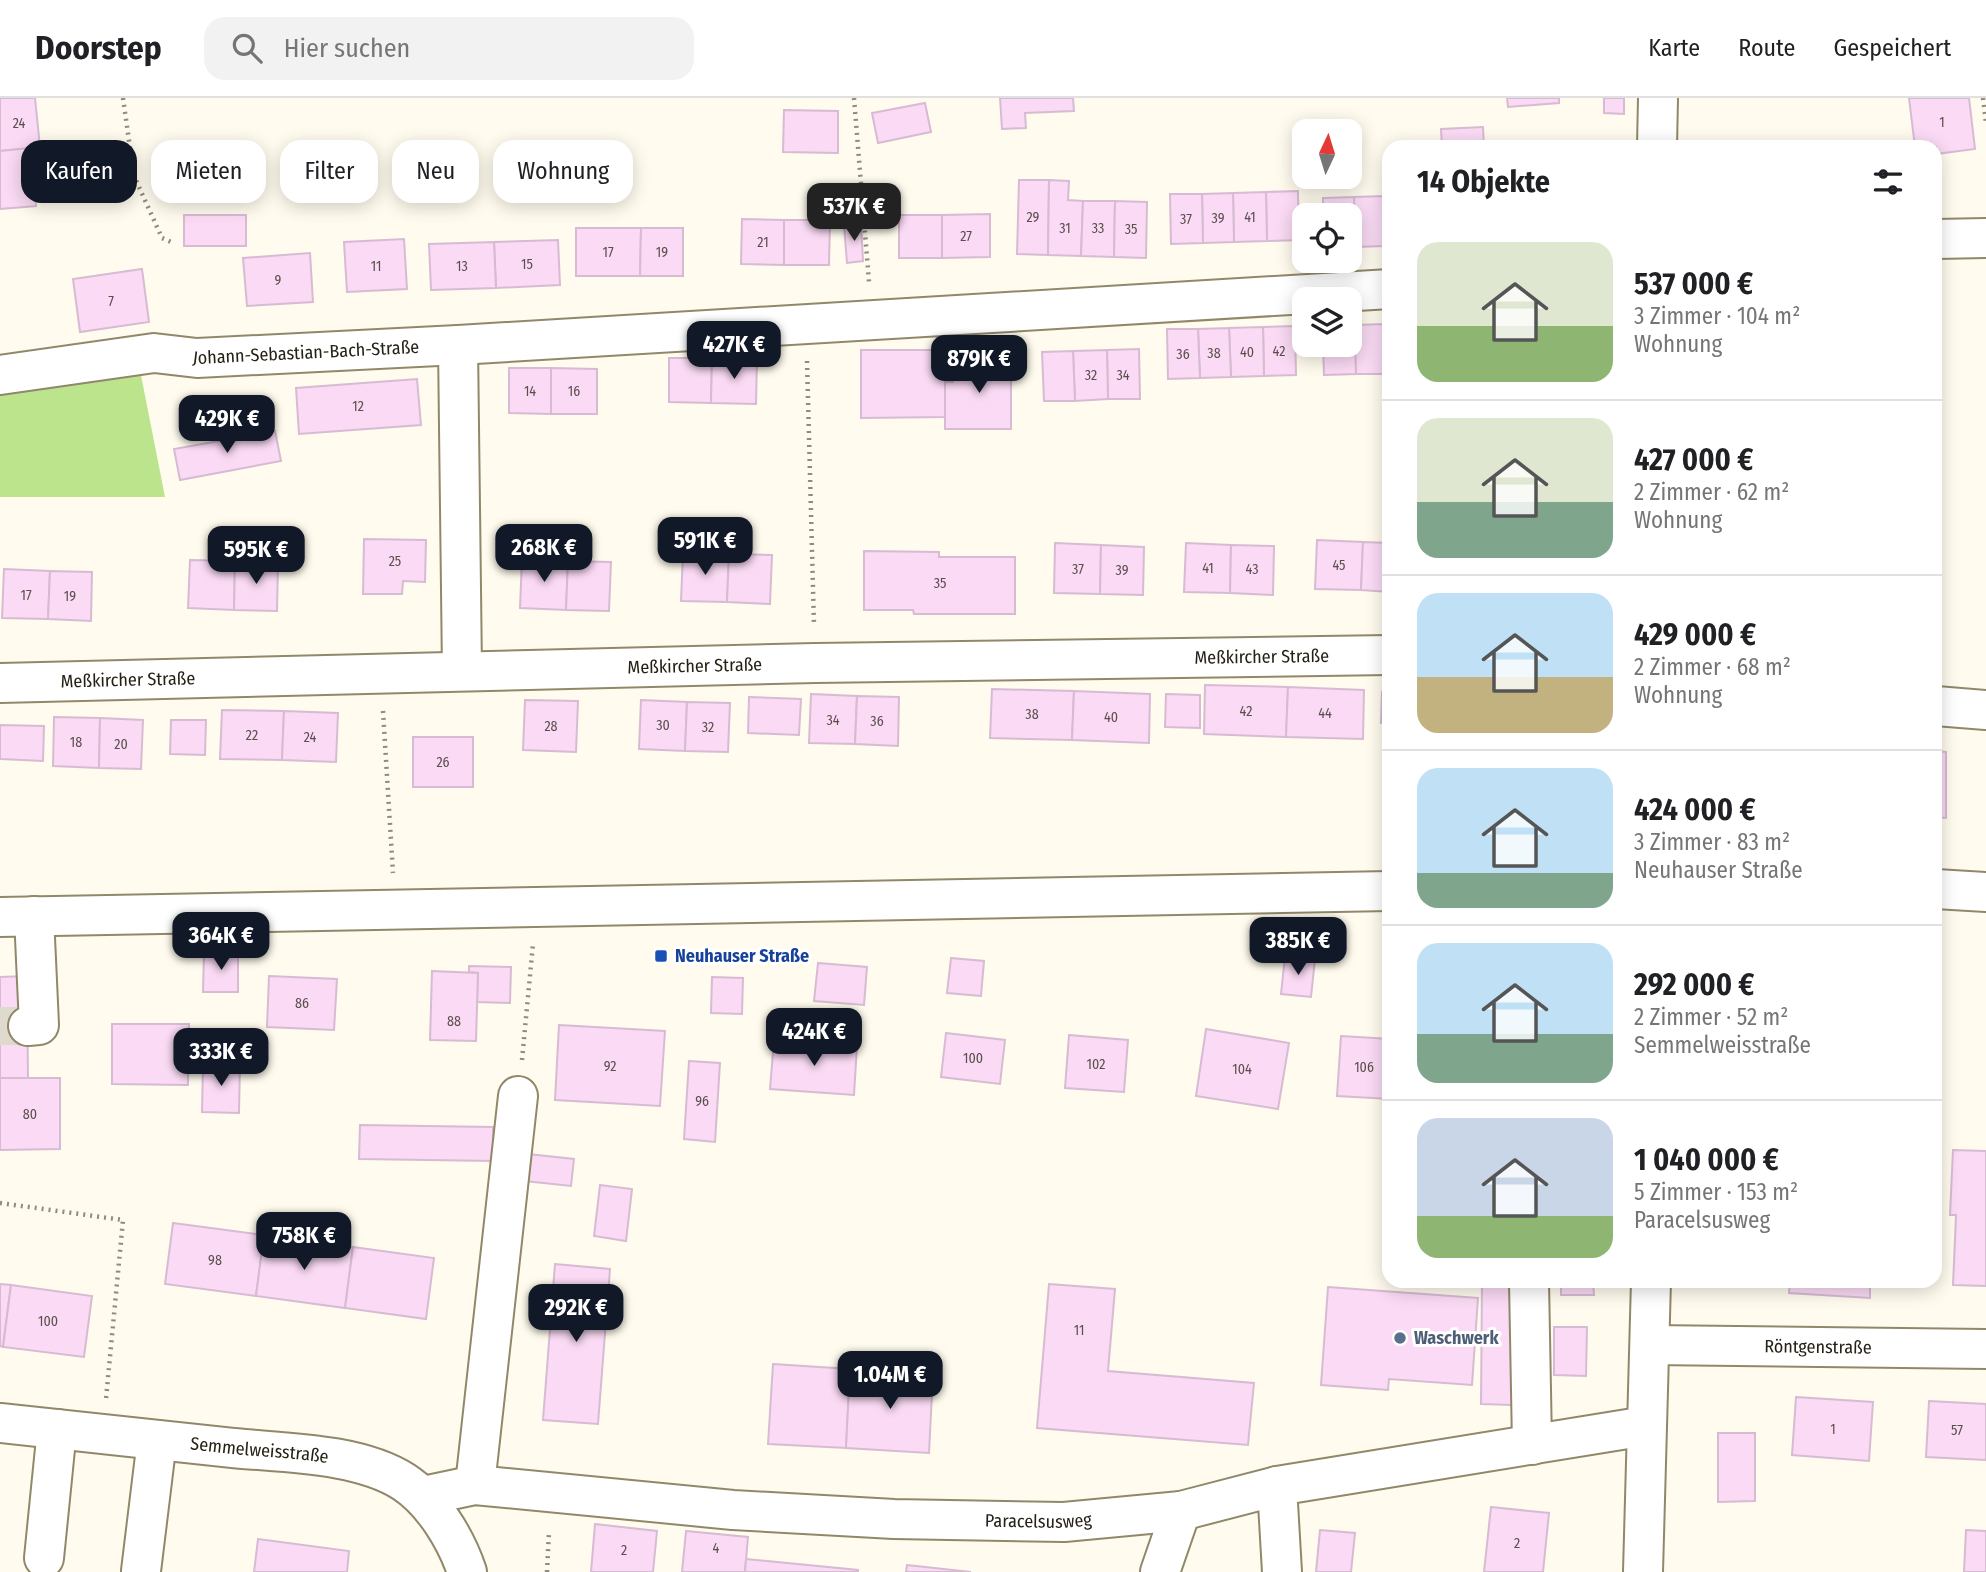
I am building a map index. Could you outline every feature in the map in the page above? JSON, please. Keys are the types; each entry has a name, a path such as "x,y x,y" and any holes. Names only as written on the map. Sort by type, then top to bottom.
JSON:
{"street":[{"path":"1657,140 1658,98"},
{"path":"1942,239 1986,238"},
{"name":"Johann-Sebastian-Bach-Straße","path":"0,375 154,353 197,358 458,345 1382,289"},
{"path":"458,345 462,670"},
{"name":"Meßkircher Straße","path":"0,682 815,663 1382,655"},
{"path":"1942,706 1986,709"},
{"path":"1942,889 1986,891"},
{"path":"28,1026 39,1025 17,917 1382,891"},
{"path":"475,1486 518,1096"},
{"path":"1529,1288 1532,1445"},
{"path":"1643,1572 1651,1288"},
{"name":"Röntgenstraße","path":"1650,1345 1986,1349"},
{"name":"Semmelweisstraße","path":"0,1423 313,1456 372,1467 402,1481 423,1496 457,1549 467,1572"},
{"name":"Paracelsusweg","path":"423,1496 475,1486 733,1510 894,1519 1064,1522 1181,1511 1277,1486 1646,1426"},
{"path":"44,1558 57,1429"},
{"path":"141,1571 157,1440"},
{"path":"1277,1486 1282,1572"},
{"path":"1160,1572 1181,1511"}],"path":[{"path":"123,98 134,176 162,238 171,242"},
{"path":"854,98 873,321"},
{"path":"1983,98 1986,123"},
{"path":"806,325 815,663"},
{"path":"381,673 395,909"},
{"path":"518,1096 537,907"},
{"path":"0,1203 123,1220 103,1434"}],"green space":[{"path":"140,370 165,497 0,497 0,387"}],"building":[{"path":"0,98 35,98 39,140 21,140 21,149 0,151"},
{"path":"1000,98 1073,98 1074,111 1025,113 1026,128 1002,129"},
{"path":"1507,98 1559,98 1559,103 1508,107"},
{"path":"1604,98 1624,98 1624,114 1604,113"},
{"path":"1909,98 1969,98 1975,149 1942,153 1942,140 1914,140"},
{"path":"925,103 931,132 878,143 872,113"},
{"path":"784,110 838,111 838,153 783,152"},
{"path":"1483,127 1484,140 1442,140 1441,129"},
{"path":"21,149 21,203 36,203 36,206 0,209 0,151"},
{"path":"1019,180 1049,180 1048,255 1017,254"},
{"path":"1049,180 1069,181 1068,200 1083,201 1081,256 1048,255"},
{"path":"1298,191 1298,203 1292,203 1292,240 1267,241 1266,192"},
{"path":"1266,192 1267,241 1234,242 1233,193"},
{"path":"1233,193 1234,242 1203,243 1202,194"},
{"path":"1170,194 1202,194 1203,243 1171,244"},
{"path":"1382,196 1382,246 1362,247 1362,203 1354,203 1354,197"},
{"path":"1354,197 1354,203 1323,203 1323,198"},
{"path":"1083,201 1115,201 1114,257 1081,256"},
{"path":"1115,201 1147,202 1146,258 1114,257"},
{"path":"990,214 990,257 942,258 942,215"},
{"path":"184,215 246,215 246,246 184,246"},
{"path":"899,215 942,215 942,258 899,258"},
{"path":"742,219 784,220 784,265 741,264"},
{"path":"784,220 830,220 829,265 784,265"},
{"path":"861,224 863,261 847,263 844,225"},
{"path":"576,228 641,228 640,276 576,276"},
{"path":"641,228 683,228 683,276 640,276"},
{"path":"404,239 407,289 347,292 344,242"},
{"path":"558,240 560,285 496,288 494,242"},
{"path":"494,242 496,288 431,290 429,244"},
{"path":"310,253 313,302 247,306 243,258"},
{"path":"142,269 149,322 80,332 73,279"},
{"path":"1382,324 1382,374 1356,374 1355,357 1362,357 1362,325"},
{"path":"1292,326 1292,357 1296,357 1296,375 1264,376 1263,327"},
{"path":"1263,327 1264,376 1231,377 1229,328"},
{"path":"1229,328 1231,377 1200,378 1198,329"},
{"path":"1167,329 1198,329 1200,378 1168,379"},
{"path":"1139,349 1140,399 1108,399 1107,350"},
{"path":"861,350 945,350 945,417 861,418"},
{"path":"1107,350 1108,399 1075,401 1073,351"},
{"path":"1073,351 1075,401 1044,401 1042,352"},
{"path":"1323,357 1355,357 1356,374 1324,375"},
{"path":"669,358 712,358 711,403 669,402"},
{"path":"712,358 757,358 756,404 711,403"},
{"path":"953,358 1011,358 1011,429 945,429 945,382 953,382"},
{"path":"509,368 551,368 551,414 509,413"},
{"path":"551,368 597,369 597,414 551,414"},
{"path":"417,379 421,425 299,434 296,388"},
{"path":"275,431 281,461 180,480 174,449"},
{"path":"364,539 426,540 425,582 403,581 402,594 363,594"},
{"path":"1317,540 1363,542 1361,590 1315,589"},
{"path":"1363,542 1382,543 1382,591 1361,590"},
{"path":"1055,543 1101,545 1100,594 1054,593"},
{"path":"1186,543 1231,545 1230,593 1184,592"},
{"path":"1101,545 1144,547 1143,595 1100,594"},
{"path":"1231,545 1274,546 1273,595 1230,593"},
{"path":"864,551 939,552 939,557 1015,557 1015,614 914,614 913,610 864,610"},
{"path":"683,552 729,554 727,602 681,601"},
{"path":"729,554 772,555 770,604 727,602"},
{"path":"522,559 568,561 566,610 520,608"},
{"path":"190,560 235,561 234,610 188,608"},
{"path":"235,561 278,563 277,611 234,610"},
{"path":"568,561 611,562 609,611 566,610"},
{"path":"4,569 50,571 48,619 2,618"},
{"path":"50,571 92,572 91,621 48,619"},
{"path":"1205,685 1288,687 1286,737 1204,734"},
{"path":"1288,687 1364,690 1363,739 1286,737"},
{"path":"992,689 1074,691 1072,740 990,738"},
{"path":"1074,691 1150,694 1149,743 1072,740"},
{"path":"811,694 857,696 855,744 809,743"},
{"path":"1166,694 1200,695 1200,728 1165,727"},
{"path":"857,696 899,697 898,746 855,744"},
{"path":"749,697 801,699 799,735 748,733"},
{"path":"525,700 578,701 576,752 523,750"},
{"path":"641,700 687,702 685,751 639,749"},
{"path":"687,702 730,703 728,752 685,751"},
{"path":"222,710 284,711 282,760 220,759"},
{"path":"284,711 338,713 336,762 282,760"},
{"path":"54,717 100,718 99,768 53,766"},
{"path":"100,718 143,720 141,769 99,768"},
{"path":"171,720 206,720 205,755 170,754"},
{"path":"0,725 44,726 43,761 0,759"},
{"path":"413,737 473,737 473,787 413,787"},
{"path":"1942,752 1946,752 1946,818 1942,818"},
{"path":"204,952 238,952 238,992 203,992"},
{"path":"1285,956 1315,959 1311,997 1281,994"},
{"path":"951,958 984,961 981,996 947,993"},
{"path":"818,963 867,967 864,1005 814,1001"},
{"path":"469,966 511,967 510,1003 477,1002 478,973 469,972"},
{"path":"432,971 478,973 476,1041 430,1040"},
{"path":"27,976 28,1078 0,1078 0,977"},
{"path":"269,976 337,979 334,1030 267,1027"},
{"path":"712,977 743,978 742,1014 711,1013"},
{"path":"112,1024 189,1024 188,1085 112,1084"},
{"path":"559,1025 665,1031 660,1106 555,1100"},
{"path":"1206,1029 1289,1043 1278,1109 1196,1096"},
{"path":"946,1033 1005,1040 1000,1084 941,1077"},
{"path":"1069,1035 1128,1040 1124,1092 1065,1088"},
{"path":"1341,1036 1382,1039 1382,1099 1337,1096"},
{"path":"774,1040 857,1046 854,1095 770,1089"},
{"path":"689,1061 720,1063 715,1142 684,1139"},
{"path":"203,1063 240,1064 239,1113 202,1112"},
{"path":"0,1078 60,1078 60,1149 0,1150"},
{"path":"360,1125 493,1127 493,1161 359,1159"},
{"path":"1953,1150 1986,1151 1986,1286 1953,1285 1956,1215 1950,1215"},
{"path":"528,1154 574,1159 571,1186 525,1181"},
{"path":"600,1185 632,1189 626,1241 594,1236"},
{"path":"173,1223 264,1235 256,1296 165,1284"},
{"path":"264,1235 353,1247 345,1308 256,1296"},
{"path":"353,1247 434,1258 426,1319 345,1308"},
{"path":"555,1264 610,1269 598,1424 543,1420"},
{"path":"0,1284 11,1285 3,1347 0,1346"},
{"path":"1049,1284 1115,1289 1108,1371 1254,1383 1248,1445 1037,1428"},
{"path":"11,1285 92,1296 84,1357 3,1347"},
{"name":"Waschwerk","path":"1328,1287 1478,1298 1472,1385 1389,1379 1388,1390 1321,1385"},
{"path":"1482,1288 1513,1288 1512,1405 1481,1404"},
{"path":"1561,1288 1594,1288 1594,1295 1561,1295"},
{"path":"1789,1288 1870,1288 1870,1298 1789,1293"},
{"path":"1554,1327 1587,1327 1586,1376 1554,1375"},
{"path":"773,1364 850,1369 846,1448 768,1444"},
{"path":"850,1369 933,1374 929,1453 846,1448"},
{"path":"1796,1397 1873,1402 1869,1461 1792,1455"},
{"path":"1929,1401 1986,1404 1986,1460 1926,1457"},
{"path":"1718,1433 1755,1433 1755,1501 1718,1502"},
{"path":"1491,1507 1549,1513 1543,1572 1484,1572"},
{"path":"595,1524 657,1531 653,1572 591,1572"},
{"path":"1320,1530 1355,1533 1351,1572 1316,1572"},
{"path":"1966,1530 1986,1531 1986,1572 1964,1572"},
{"path":"686,1531 748,1537 745,1572 682,1572"},
{"path":"258,1539 349,1551 347,1572 254,1572"},
{"path":"746,1559 858,1570 858,1572 745,1572"},
{"path":"907,1565 971,1572 906,1572"}],"tunnel":[{"path":"0,1026 28,1026"}],"place":[{"name":"Neuhauser Straße","path":"661,956"},
{"name":"Waschwerk","path":"1400,1338"}]}
